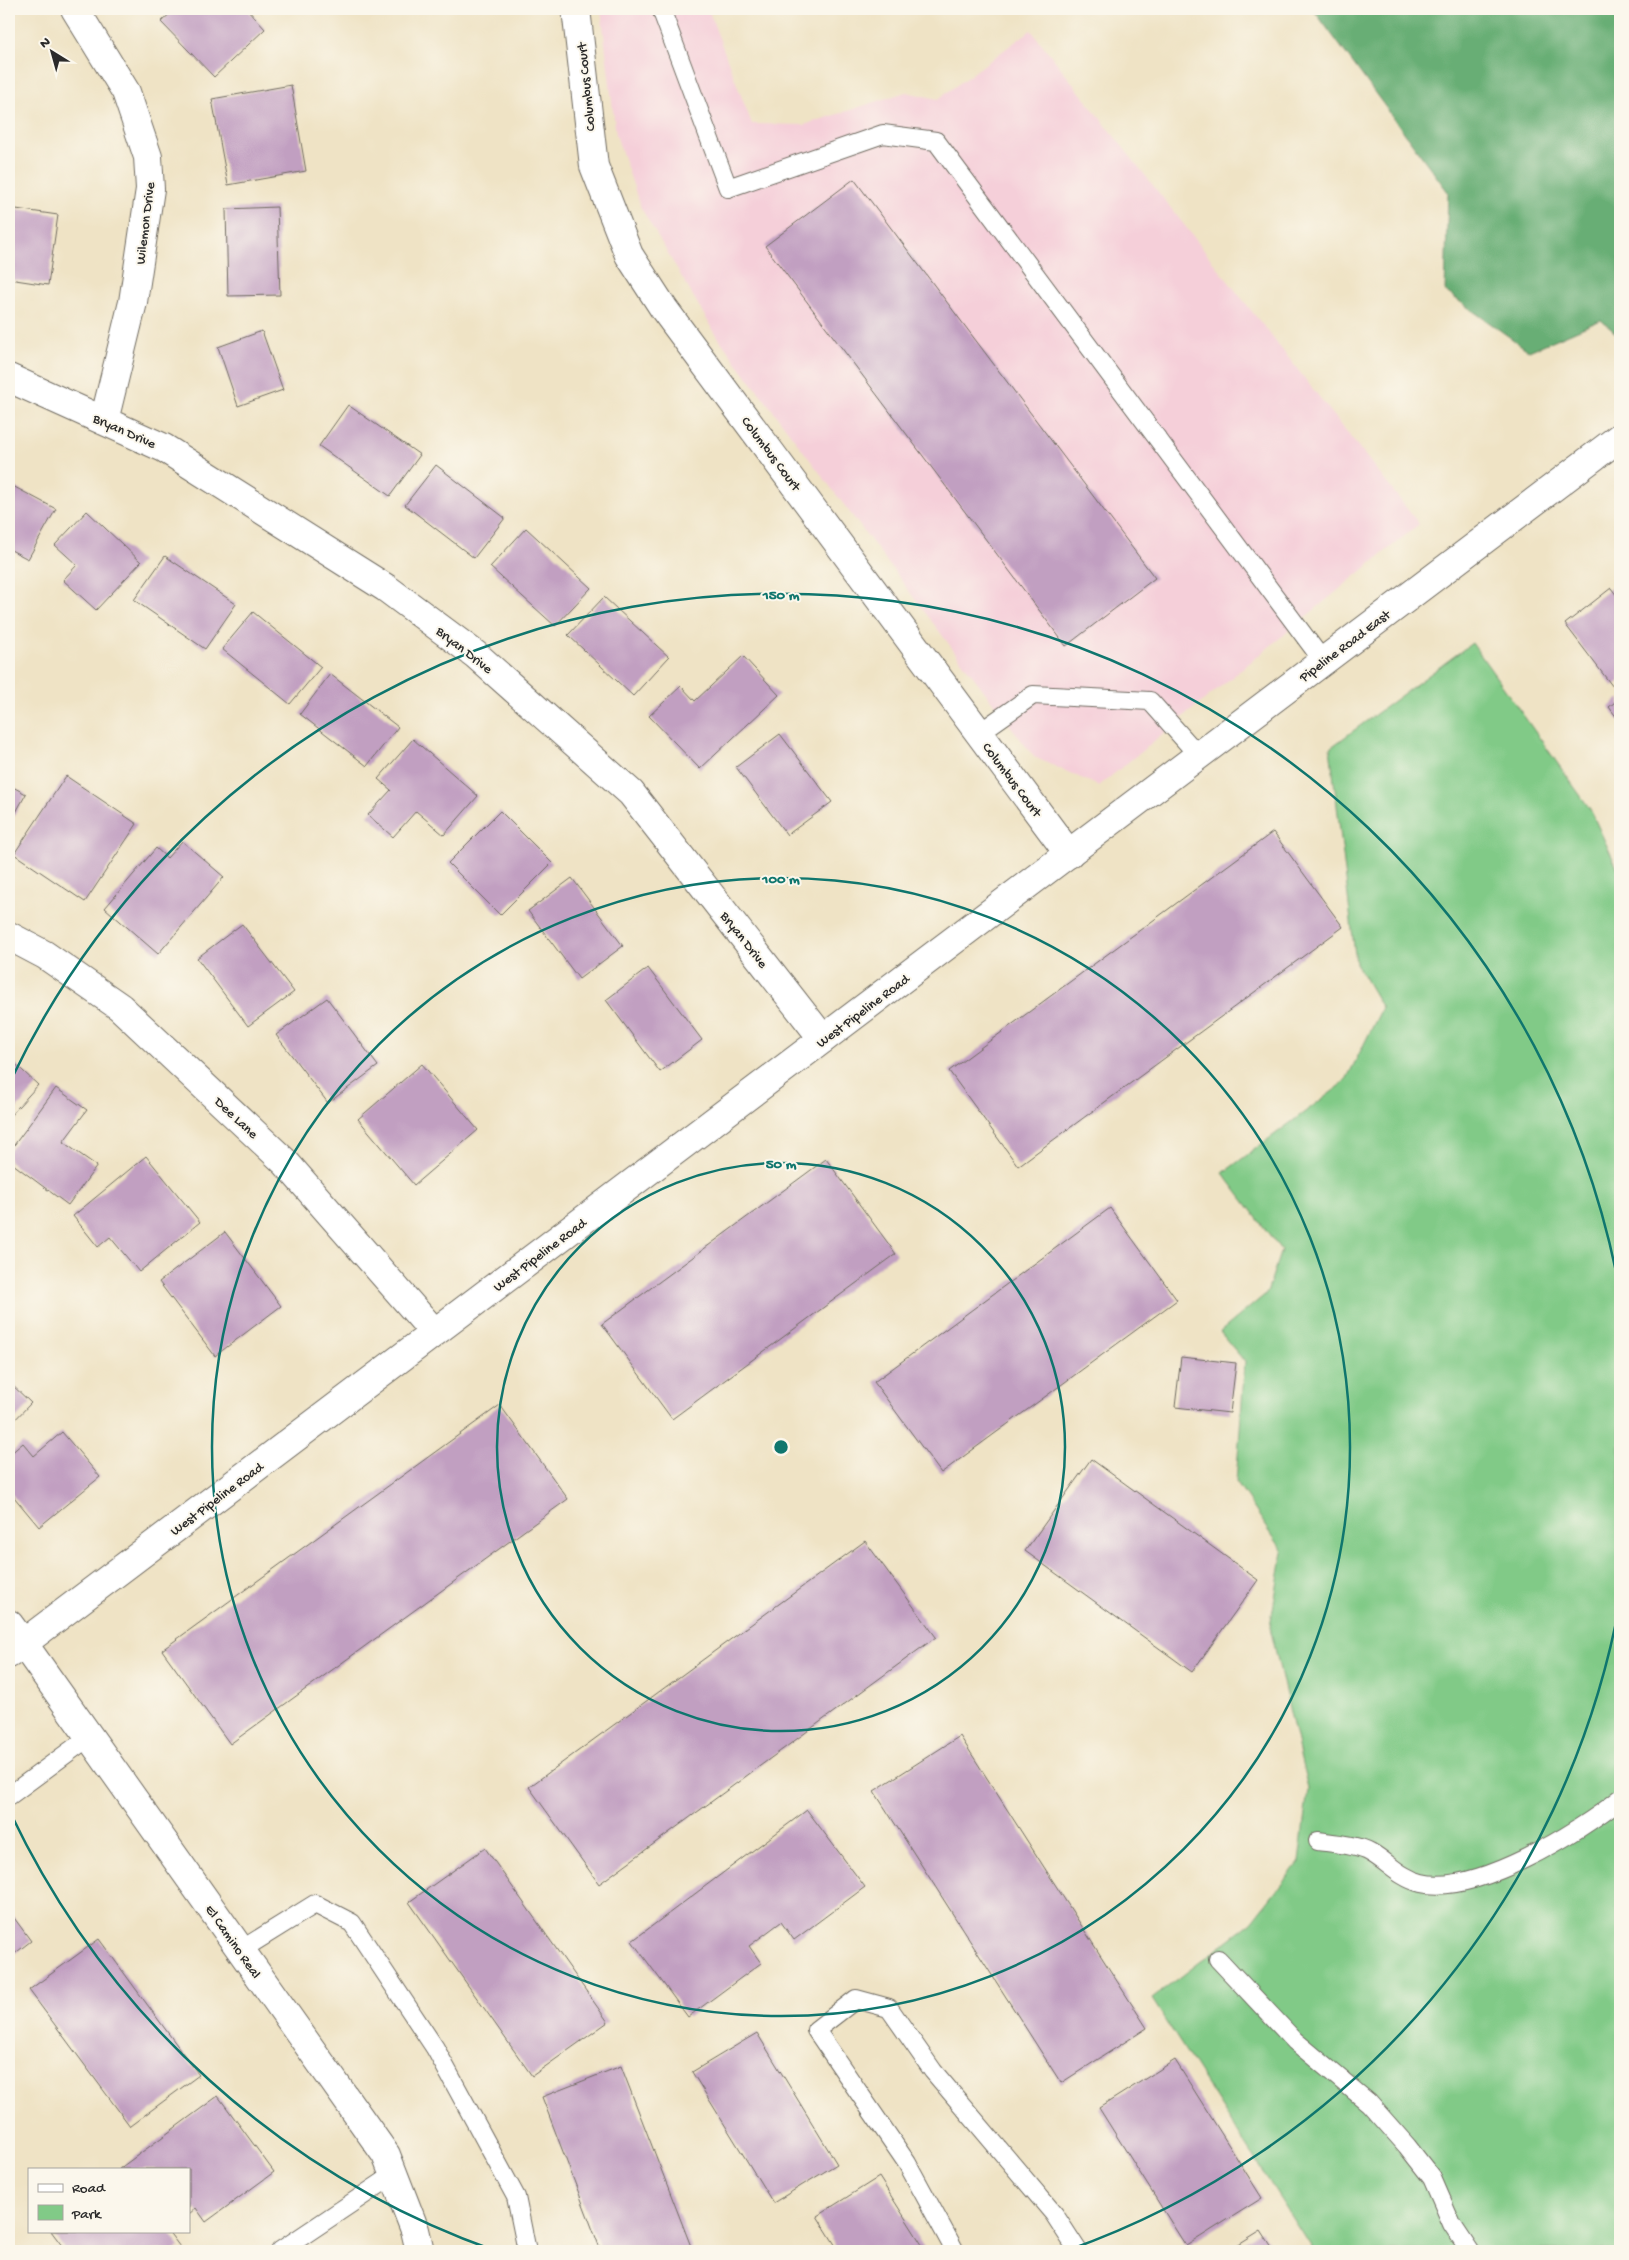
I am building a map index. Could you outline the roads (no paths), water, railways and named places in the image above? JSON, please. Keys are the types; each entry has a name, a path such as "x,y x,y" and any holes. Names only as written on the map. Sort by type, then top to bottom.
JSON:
{"street":[{"name":"Wilemon Drive","path":"75,9 126,92 148,157 150,189 133,302 104,421"},
{"name":"Columbus Court","path":"576,9 594,166 629,255 664,309 1069,854"},
{"name":"Bryan Drive","path":"9,378 172,453 386,588 476,655 631,793 823,1039"},
{"name":"Pipeline Road East","path":"1069,854 1620,437"},
{"name":"West Pipeline Road","path":"13,1640 434,1332 1069,854"},
{"name":"Dee Lane","path":"9,936 45,955 120,1007 134,1020 286,1163 434,1332"},
{"name":"El Camino Real","path":"13,1640 89,1737 386,2154 415,2230 420,2251"}],"lane":[{"path":"661,9 728,188 883,134 936,141 1323,661"},
{"path":"979,733 1033,695 1150,701 1199,756"},
{"path":"9,1796 89,1737"},
{"path":"1318,1841 1369,1851 1394,1871 1422,1883 1463,1882 1498,1871 1541,1850 1602,1813 1620,1799"},
{"path":"241,1950 315,1904 352,1923 435,2048 516,2197 527,2251"},
{"path":"1218,1959 1295,2041 1369,2104 1407,2146 1432,2178 1452,2224 1470,2251"},
{"path":"955,2251 907,2163 816,2030 856,1999 889,2008 933,2070 1054,2214 1078,2251"},
{"path":"280,2251 394,2174"}]}
